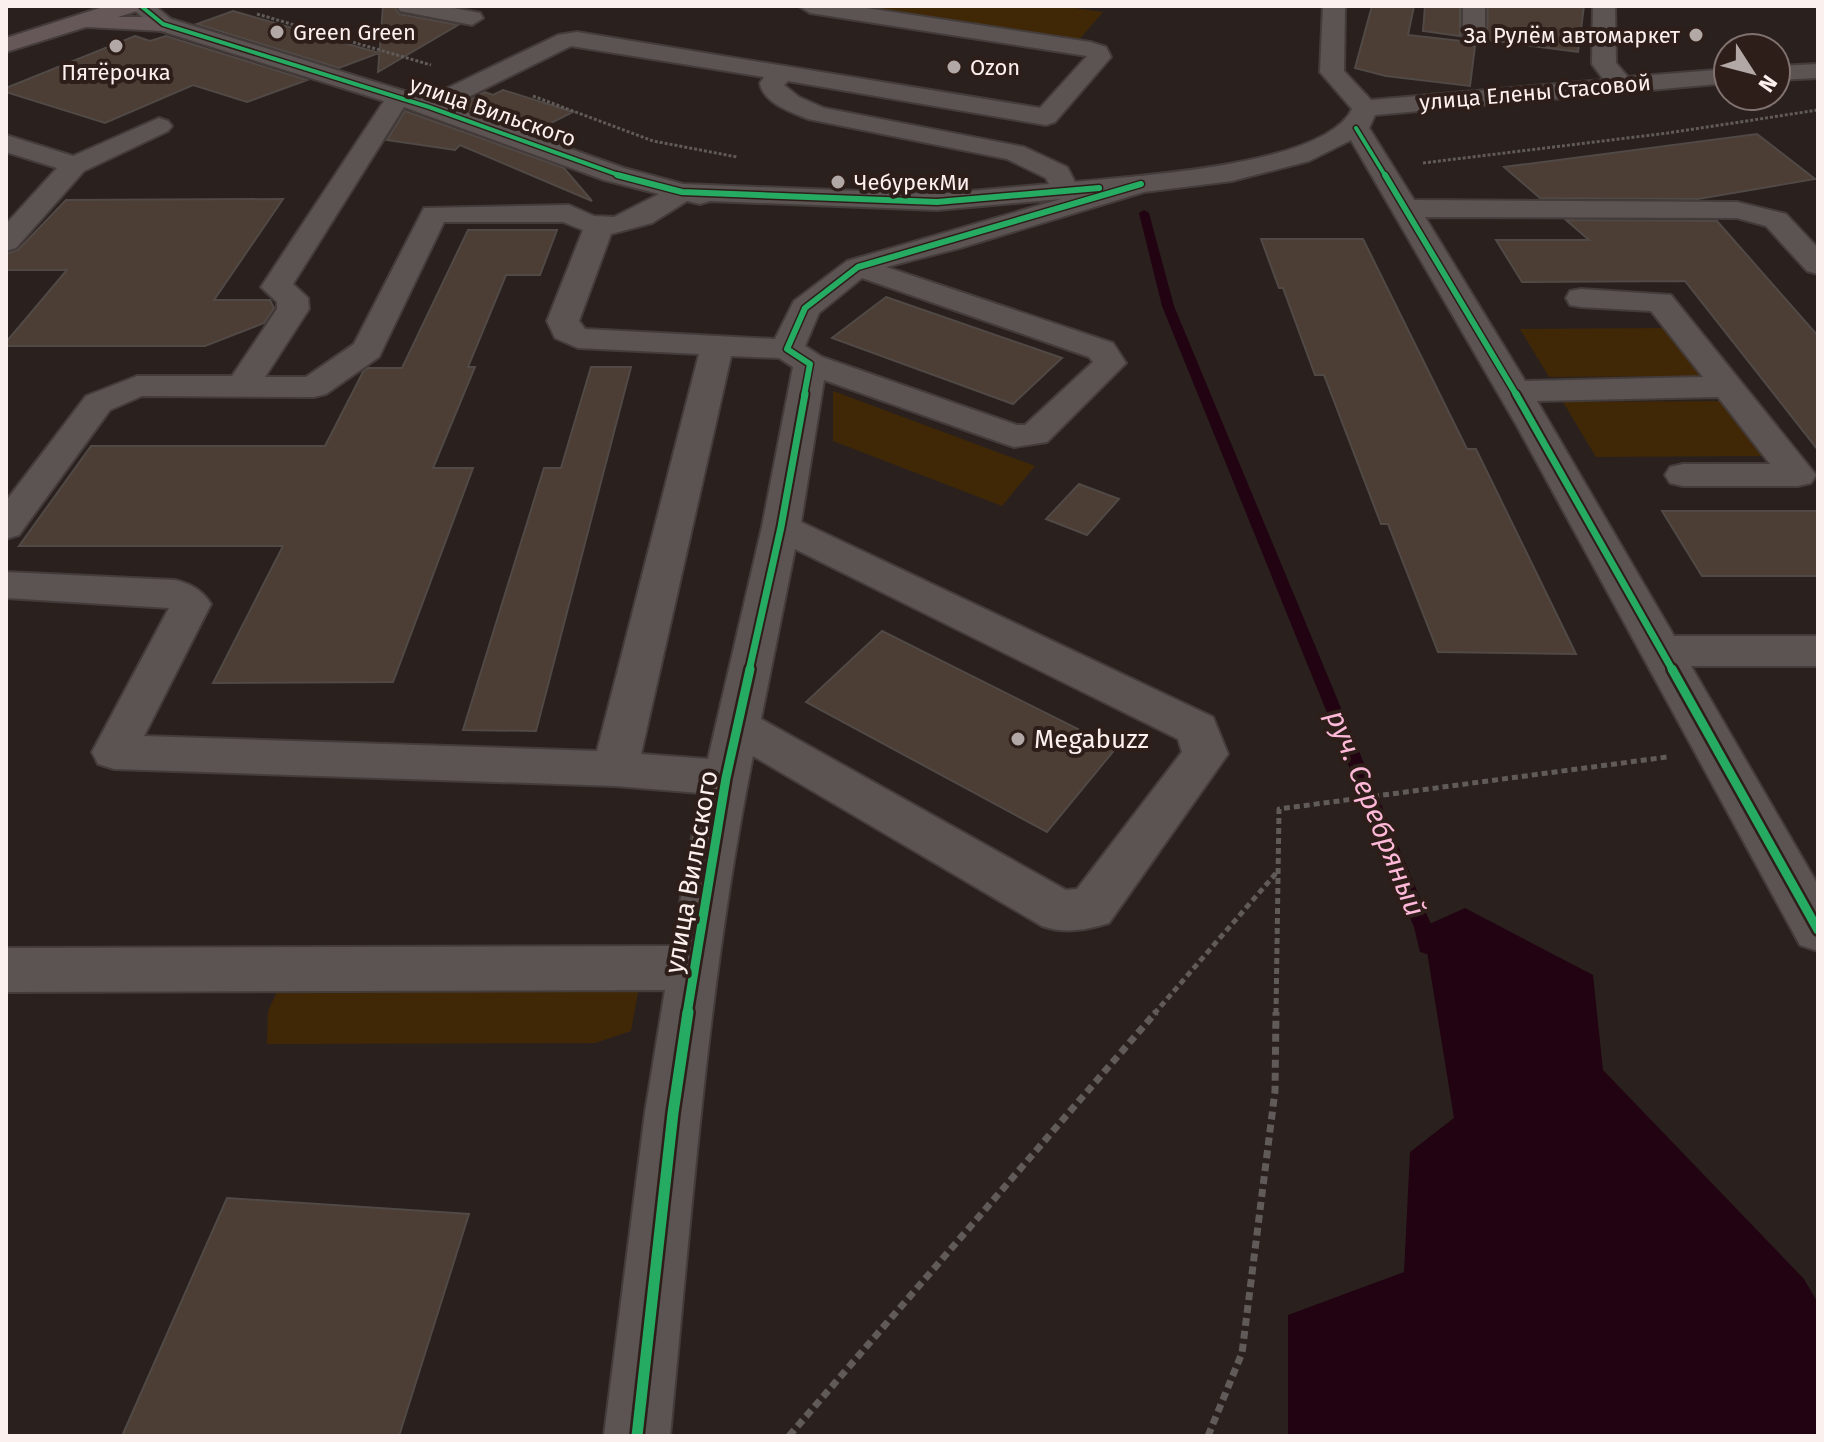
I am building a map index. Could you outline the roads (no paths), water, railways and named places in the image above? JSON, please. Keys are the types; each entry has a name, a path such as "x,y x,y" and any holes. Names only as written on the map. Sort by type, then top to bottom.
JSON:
{"main road":[{"path":"6,45 129,6"},
{"path":"60,29 107,21 163,24"}],"street":[{"name":"улица Вильского","path":"141,6 163,24 429,107 614,174 682,192 925,202"},
{"path":"408,6 472,18"},
{"path":"810,6 1098,52 1099,57 1015,153"},
{"path":"1334,6 1332,72 1360,118 1383,171 1408,208 1514,391 1718,750 1801,869 1818,930"},
{"path":"1474,6 1474,38"},
{"path":"1604,6 1604,64 1621,84"},
{"path":"429,107 556,43 577,39 1046,117"},
{"path":"1792,72 1818,71"},
{"path":"784,72 772,83 772,88 790,102 823,116 1015,153 1057,173 1066,190"},
{"name":"улица Елены Стасовой","path":"1360,118 1621,84 1712,77"},
{"path":"243,385 293,309 293,298 276,287 398,98"},
{"path":"925,202 1232,173 1300,155 1360,118"},
{"path":"6,242 75,165 159,126"},
{"path":"6,143 75,165"},
{"path":"875,240 881,258 950,242 1141,184"},
{"path":"6,527 98,403 137,386 314,387 367,350 434,214 569,213 599,227 634,222 682,192 827,224"},
{"name":"улица Вильского","path":"637,1436 673,1113 694,968 726,778 781,527 805,308 875,240 878,220 890,208 925,202"},
{"path":"875,240 919,245 950,242 967,232 970,220 959,209 925,202"},
{"path":"1408,208 1737,210 1776,220 1818,265"},
{"path":"599,227 563,321 566,331 578,338 717,346 799,356 1014,436 1035,435 1110,363 1101,350 875,240"},
{"path":"1581,298 1660,302 1798,475 1683,475"},
{"path":"615,769 717,346"},
{"path":"1514,391 1727,387"},
{"path":"739,727 1060,911 1091,908 1205,754 1197,729 781,527"},
{"path":"6,585 175,593 191,604 114,752 615,769 726,778"},
{"path":"1664,651 1818,651"},
{"path":"6,970 694,968"}],"waterway":[{"name":"руч. Серебряный","path":"1144,213 1168,306 1423,927 1427,946"}],"place":[{"name":"Green Green","path":"277,32"},
{"name":"За Рулём автомаркет","path":"1696,35"},
{"name":"Пятёрочка","path":"116,46"},
{"name":"Ozon","path":"954,67"},
{"name":"ЧебурекМи","path":"838,182"},
{"name":"Megabuzz","path":"1018,739"}]}
